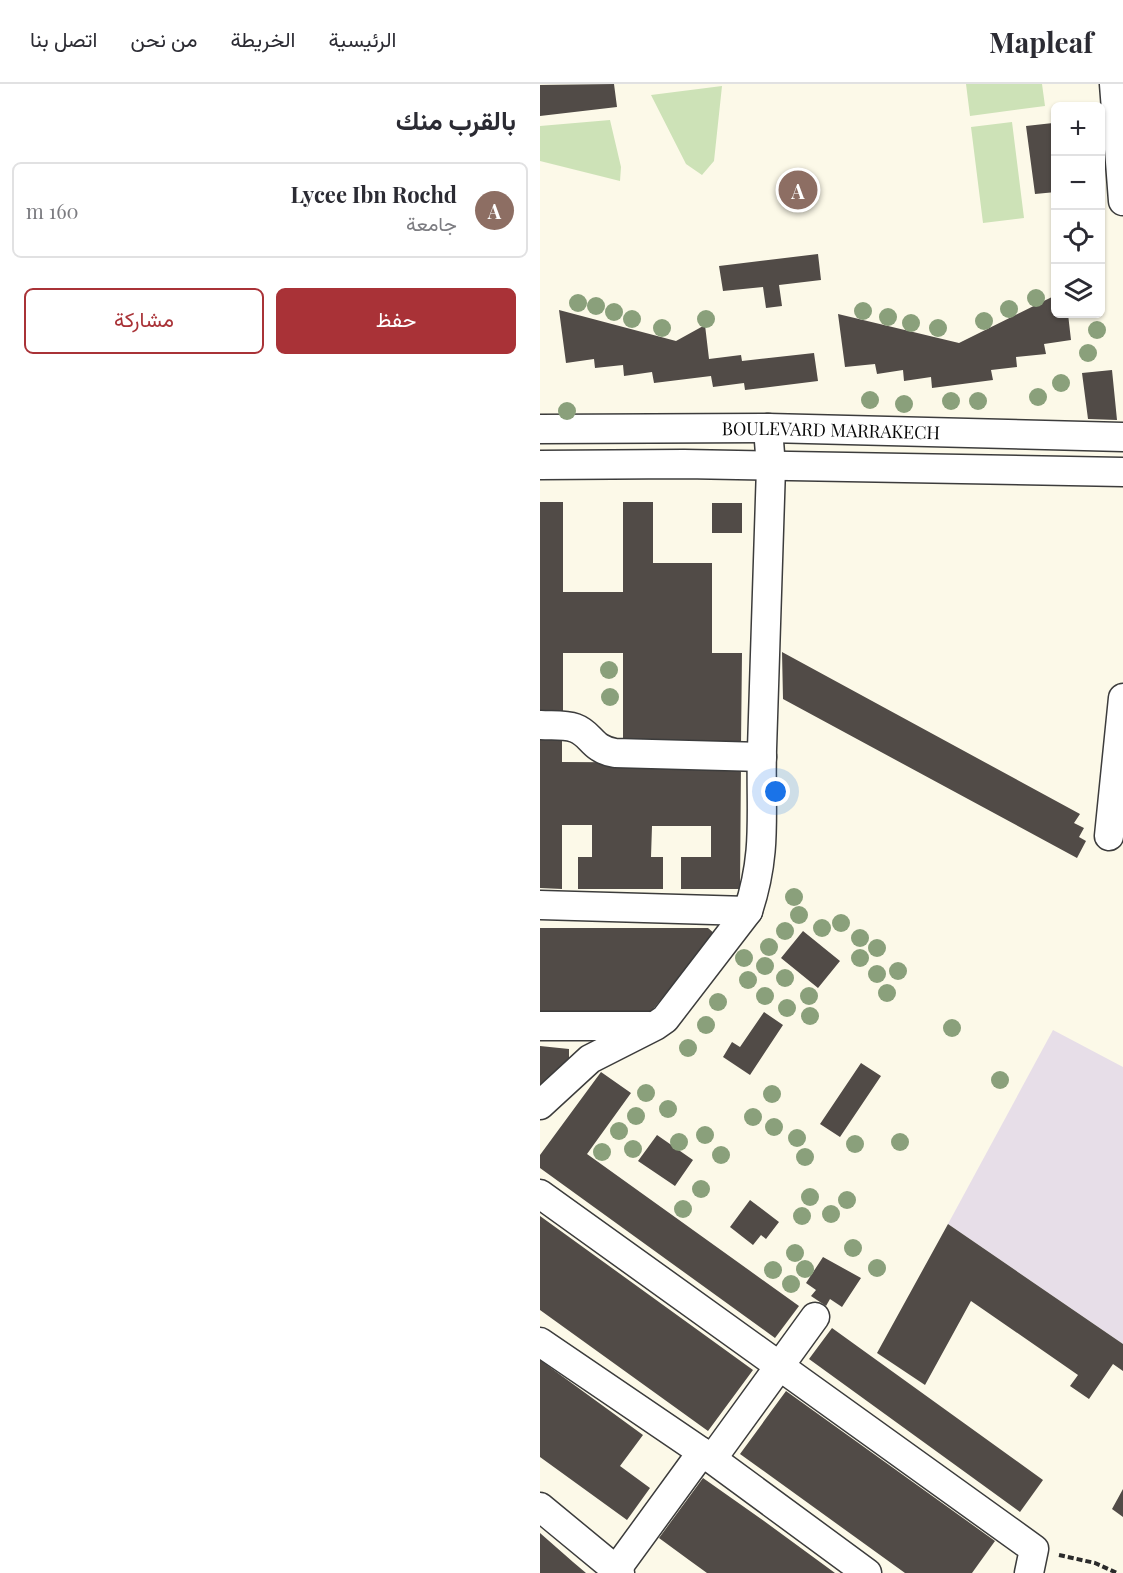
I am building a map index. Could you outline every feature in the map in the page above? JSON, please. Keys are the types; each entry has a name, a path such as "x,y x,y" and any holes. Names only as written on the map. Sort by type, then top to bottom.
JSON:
{"street":[{"path":"1114,84 1123,201"},
{"path":"540,1105 590,1059 655,1026 675,1008 748,911 760,871 763,849 762,757 771,467 768,428"},
{"name":"BOULEVARD MARRAKECH","path":"540,429 768,428 1123,437"},
{"name":"BOULEVARD MARRAKECH","path":"540,465 1123,472"},
{"path":"1109,836 1123,698"},
{"path":"540,725 574,728 585,735 593,745 615,753 762,757"},
{"path":"540,905 748,911"},
{"path":"540,1026 655,1026"},
{"path":"540,1194 781,1364 1032,1561"},
{"path":"540,1507 618,1571 781,1364 815,1317"},
{"path":"540,1342 707,1456 867,1573"}],"path":[{"path":"1032,1561 1095,1563 1117,1573"}],"shaded area":[{"path":"1053,1030 1123,1067 1123,1344 948,1224"}],"green space":[{"path":"966,84 1042,84 1045,106 970,116"},
{"path":"722,86 714,161 702,175 686,164 651,95"},
{"path":"610,120 621,167 620,181 540,161 540,126"},
{"path":"1012,122 1024,218 983,223 971,127"}],"building":[{"path":"614,84 617,107 540,116 540,85"},
{"path":"1051,123 1051,192 1035,194 1026,126"},
{"path":"818,254 821,280 779,285 782,306 766,308 763,287 723,291 719,266"},
{"path":"1051,297 1051,318 1068,318 1071,340 1044,344 1046,354 1016,357 1017,367 991,370 993,380 932,388 931,377 904,381 903,370 877,374 875,364 845,367 838,314 959,343"},
{"path":"559,310 676,341 705,325 709,359 741,355 742,361 814,353 818,381 745,390 744,383 713,387 711,376 654,383 652,372 624,376 623,365 595,368 594,359 566,363"},
{"path":"1112,370 1117,420 1088,419 1082,373"},
{"path":"540,502 563,502 563,592 623,592 623,502 653,502 653,563 712,563 712,653 742,653 741,745 623,744 623,653 563,653 563,713 540,713"},
{"path":"712,503 742,503 742,533 712,533"},
{"path":"782,652 1080,814 1074,823 1084,828 1079,837 1086,841 1077,858 783,699"},
{"path":"540,735 562,735 562,762 741,763 740,889 681,889 681,857 711,857 711,826 652,826 651,857 663,857 663,889 578,889 578,857 592,857 592,825 562,825 562,889 540,888"},
{"path":"540,928 708,928 715,934 649,1014 540,1013"},
{"path":"803,931 840,961 818,988 781,958"},
{"path":"764,1012 783,1025 750,1075 723,1057 732,1042 740,1047"},
{"path":"540,1046 569,1049 569,1062 551,1085 540,1085"},
{"path":"861,1063 881,1076 840,1137 820,1124"},
{"path":"601,1072 631,1093 587,1154 799,1306 775,1338 540,1168 540,1155"},
{"path":"657,1135 693,1160 675,1186 638,1161"},
{"path":"750,1200 779,1222 766,1239 761,1235 753,1245 730,1227"},
{"path":"540,1216 753,1370 708,1431 540,1310"},
{"path":"948,1224 1123,1344 1123,1371 1113,1364 1089,1399 1070,1386 1078,1375 971,1301 925,1385 877,1353"},
{"path":"823,1257 861,1278 842,1307 830,1299 826,1306 811,1296 816,1290 806,1283"},
{"path":"832,1328 1043,1480 1020,1512 809,1359"},
{"path":"540,1360 643,1435 620,1466 650,1488 627,1520 540,1457"},
{"path":"786,1391 995,1541 972,1573 905,1573 740,1454"},
{"path":"703,1478 835,1573 707,1573 659,1538"},
{"path":"1123,1489 1123,1517 1112,1509"},
{"path":"540,1533 573,1562 586,1573 540,1573"}],"place":[{"name":"Lycee Ibn Rochd","path":"798,190"}]}
